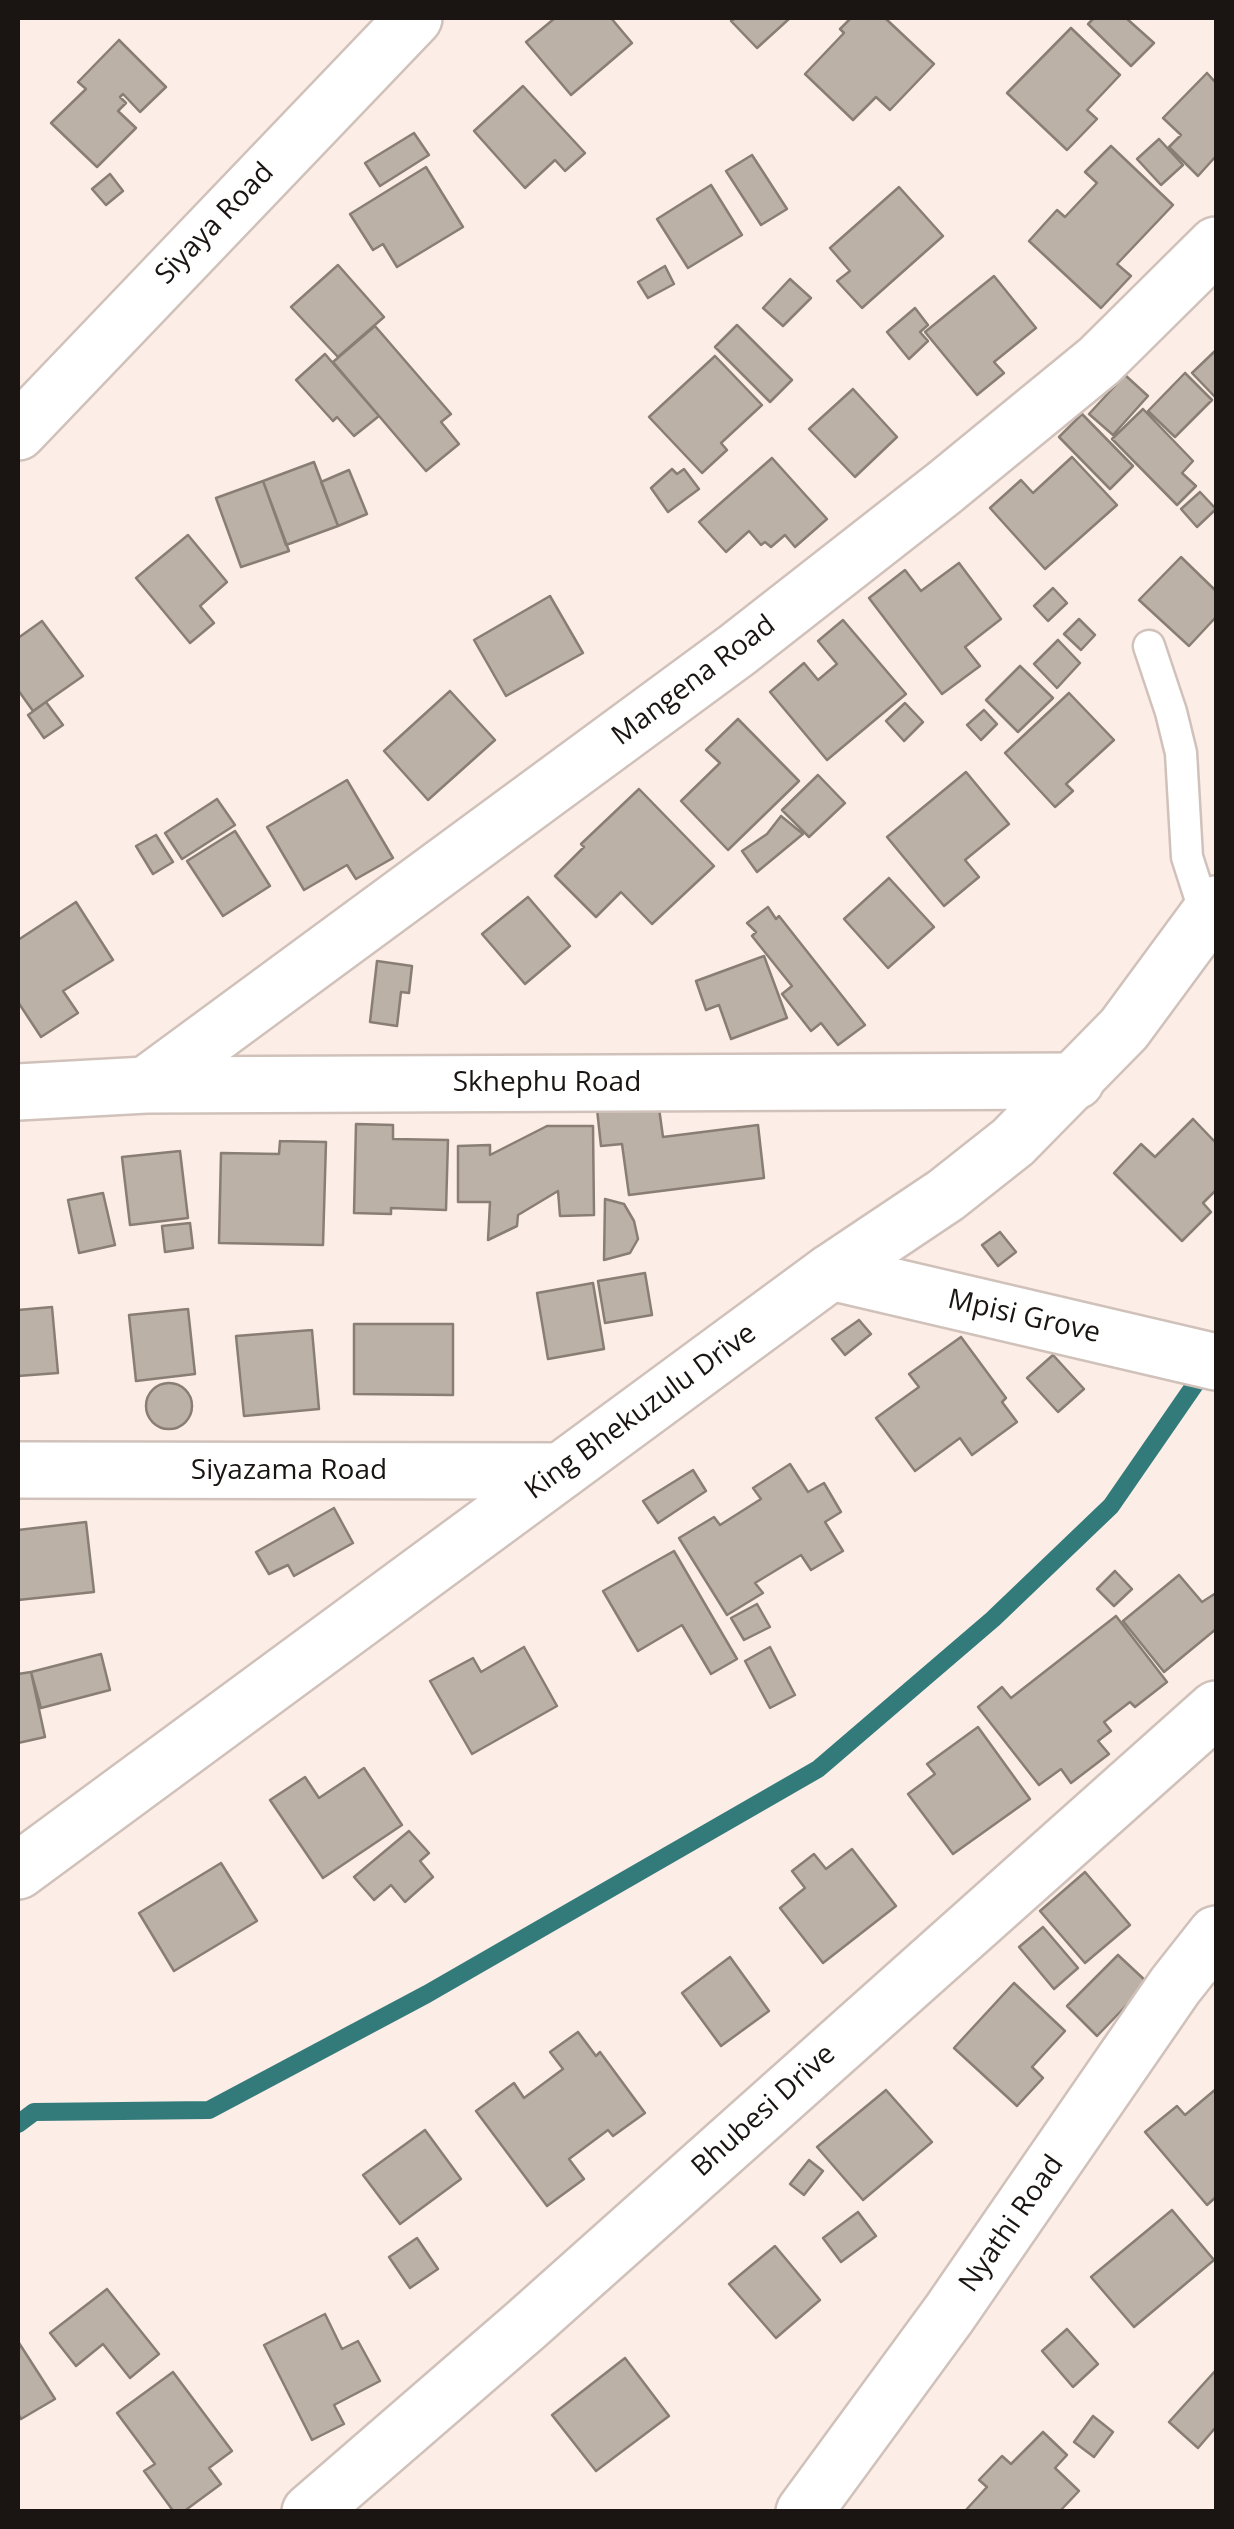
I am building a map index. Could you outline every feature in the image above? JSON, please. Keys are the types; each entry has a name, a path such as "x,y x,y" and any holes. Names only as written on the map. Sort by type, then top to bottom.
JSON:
{"street":[{"name":"Siyaya Road","path":"18,432 414,18"},
{"name":"Mangena Road","path":"146,1085 738,650 1099,360 1216,245"},
{"name":"King Bhekuzulu Drive","path":"19,1868 831,1272 946,1195 1013,1142 1124,1029 1212,912"},
{"name":"Skhephu Road","path":"18,1092 146,1085 1076,1081"},
{"name":"Mpisi Grove","path":"831,1272 1193,1358"},
{"name":"Siyazama Road","path":"18,1470 560,1472"},
{"name":"Bhubesi Drive","path":"310,2512 527,2324 1216,1709"},
{"name":"Nyathi Road","path":"804,2512 949,2314 1175,1986 1216,1934"}],"lane":[{"path":"1149,646 1180,753 1186,857 1212,912"}],"building":[{"path":"555,18 611,18 632,43 571,95 526,42"},
{"path":"790,18 757,48 731,21"},
{"path":"851,18 885,18 934,64 890,110 876,97 853,120 805,74 844,33 840,29"},
{"path":"1094,18 1126,18 1154,43 1131,66 1088,24"},
{"path":"1071,28 1120,75 1087,110 1097,119 1067,150 1007,93"},
{"path":"119,40 166,87 140,112 123,94 120,97 126,103 118,111 136,128 97,167 51,123 86,89 78,82"},
{"path":"1207,73 1216,83 1216,156 1198,176 1169,147 1181,135 1163,118"},
{"path":"523,86 585,153 565,171 555,160 525,188 474,131"},
{"path":"414,133 429,155 380,186 365,163"},
{"path":"1159,139 1183,165 1161,185 1137,159"},
{"path":"1111,146 1173,205 1117,264 1131,276 1101,308 1029,241 1057,210 1065,217 1097,183 1085,172"},
{"path":"752,155 787,209 761,225 726,171"},
{"path":"426,167 463,227 397,267 383,244 373,250 350,214"},
{"path":"110,174 123,191 106,205 92,189"},
{"path":"711,185 742,235 688,268 657,219"},
{"path":"899,187 943,236 862,308 837,281 850,271 830,248"},
{"path":"338,265 384,317 338,357 291,307"},
{"path":"665,266 674,284 648,298 638,282"},
{"path":"994,276 1036,328 994,362 1004,373 977,395 925,332"},
{"path":"790,279 811,298 783,326 763,308"},
{"path":"915,308 928,325 920,332 928,341 909,359 887,332"},
{"path":"737,325 792,380 770,402 715,347"},
{"path":"375,326 451,414 441,422 459,444 426,471 333,362"},
{"path":"1216,350 1216,398 1192,373"},
{"path":"325,354 379,416 354,436 337,417 333,421 296,380"},
{"path":"715,356 762,405 721,443 727,450 702,473 649,417"},
{"path":"1185,373 1212,400 1175,437 1148,411"},
{"path":"1125,375 1148,396 1113,435 1089,414"},
{"path":"853,389 897,437 855,477 809,429"},
{"path":"1143,409 1193,461 1182,473 1196,486 1177,505 1112,439"},
{"path":"1082,414 1133,466 1110,489 1059,437"},
{"path":"1072,457 1117,505 1045,569 990,508 1021,480 1033,493"},
{"path":"772,458 827,519 795,547 785,535 771,547 765,542 761,545 749,531 726,552 699,522"},
{"path":"314,462 338,526 286,545 263,481"},
{"path":"672,469 677,474 684,469 699,489 668,512 651,488"},
{"path":"349,470 367,514 338,526 321,482"},
{"path":"263,481 289,551 241,567 216,498"},
{"path":"1200,492 1216,509 1197,527 1181,509"},
{"path":"188,535 227,582 200,606 214,623 190,643 136,578"},
{"path":"1181,557 1216,591 1216,617 1189,646 1139,600"},
{"path":"959,563 1001,619 965,647 980,666 942,694 869,598 905,570 921,591"},
{"path":"1053,588 1067,603 1048,621 1034,606"},
{"path":"550,596 583,653 506,696 474,640"},
{"path":"1079,619 1095,635 1081,650 1064,634"},
{"path":"843,620 906,694 827,760 770,692 804,663 818,680 837,664 818,641"},
{"path":"42,621 83,676 33,711 18,690 18,638"},
{"path":"1058,640 1080,663 1057,688 1034,664"},
{"path":"1020,666 1053,698 1018,732 986,700"},
{"path":"450,691 495,740 428,800 384,751"},
{"path":"1069,693 1114,740 1066,784 1073,791 1055,807 1005,753"},
{"path":"46,702 63,725 44,738 28,715"},
{"path":"905,703 923,722 904,741 886,721"},
{"path":"984,710 997,724 981,740 967,725"},
{"path":"738,719 799,781 728,850 681,801 720,763 706,750"},
{"path":"966,772 1009,824 965,860 979,877 944,906 887,837"},
{"path":"818,775 845,803 809,837 782,810"},
{"path":"347,780 393,858 356,879 347,865 304,890 267,827"},
{"path":"639,789 714,866 652,924 621,892 596,917 555,876 584,847 581,844"},
{"path":"217,799 235,825 182,859 165,833"},
{"path":"781,816 803,834 757,872 742,851 767,834"},
{"path":"235,831 270,886 223,916 187,861"},
{"path":"156,835 173,862 153,874 136,846"},
{"path":"889,878 934,927 888,968 844,919"},
{"path":"528,897 570,946 525,984 482,934"},
{"path":"76,902 113,960 63,991 78,1013 41,1037 18,1002 18,940"},
{"path":"768,907 865,1025 838,1045 821,1023 811,1031 782,994 792,986 752,936 756,932 747,923"},
{"path":"764,956 787,1018 731,1039 719,1005 706,1010 696,981"},
{"path":"377,961 412,966 409,993 401,992 397,1026 370,1022"},
{"path":"658,1101 663,1137 758,1125 764,1178 629,1195 622,1144 601,1146 597,1109"},
{"path":"1193,1119 1216,1143 1216,1190 1203,1203 1211,1212 1182,1241 1114,1173 1141,1144 1155,1157"},
{"path":"356,1124 393,1125 393,1139 448,1140 446,1210 391,1208 391,1214 354,1213"},
{"path":"547,1126 593,1126 594,1215 560,1216 558,1191 518,1215 517,1226 488,1240 490,1202 458,1202 458,1146 490,1145 490,1155"},
{"path":"280,1141 326,1142 323,1245 219,1243 221,1153 279,1154"},
{"path":"180,1151 188,1218 130,1225 122,1157"},
{"path":"103,1193 115,1245 79,1253 68,1200"},
{"path":"605,1199 624,1204 638,1239 630,1253 604,1260"},
{"path":"190,1223 193,1248 165,1252 162,1226"},
{"path":"1000,1232 1016,1252 998,1266 982,1245"},
{"path":"645,1273 652,1315 605,1323 598,1281"},
{"path":"593,1283 604,1349 548,1359 537,1293"},
{"path":"52,1307 58,1373 18,1376 18,1310"},
{"path":"188,1309 195,1374 136,1381 129,1315"},
{"path":"859,1320 871,1334 845,1355 832,1339"},
{"path":"354,1324 453,1324 453,1395 354,1394"},
{"path":"312,1330 319,1409 244,1416 236,1336"},
{"path":"961,1337 1006,1398 1002,1402 1017,1422 972,1455 960,1438 915,1471 876,1418 919,1387 909,1374"},
{"path":"1053,1355 1084,1389 1058,1412 1027,1378"},
{"path":"169,1383 185,1390 192,1406 185,1422 169,1429 153,1422 146,1406 153,1390"},
{"path":"790,1464 808,1492 824,1483 841,1512 825,1522 843,1551 811,1570 801,1555 755,1583 763,1593 727,1615 679,1538 714,1517 720,1525 761,1499 753,1488"},
{"path":"693,1470 706,1491 658,1523 643,1501"},
{"path":"334,1508 353,1543 294,1576 288,1565 269,1574 256,1552"},
{"path":"86,1522 94,1592 18,1600 18,1530"},
{"path":"674,1551 737,1659 711,1674 682,1625 638,1651 603,1591"},
{"path":"1115,1571 1132,1589 1114,1606 1097,1589"},
{"path":"1179,1575 1202,1602 1216,1593 1216,1629 1164,1672 1123,1621"},
{"path":"757,1604 770,1627 744,1640 731,1618"},
{"path":"1116,1616 1167,1682 1135,1707 1130,1702 1104,1722 1111,1731 1098,1741 1109,1754 1071,1783 1061,1769 1039,1785 978,1707 1002,1687 1011,1698"},
{"path":"524,1647 557,1706 472,1754 430,1681 473,1658 481,1672"},
{"path":"770,1647 795,1695 770,1708 745,1661"},
{"path":"101,1654 110,1690 41,1708 31,1672"},
{"path":"31,1672 45,1737 18,1743 18,1674"},
{"path":"978,1727 1030,1799 953,1854 908,1794 935,1774 927,1764"},
{"path":"364,1768 402,1825 323,1878 270,1800 305,1777 319,1798"},
{"path":"409,1831 429,1853 420,1861 433,1877 405,1902 391,1885 374,1900 354,1877"},
{"path":"852,1849 896,1906 823,1963 780,1908 805,1888 792,1871 814,1854 826,1869"},
{"path":"221,1863 257,1921 174,1971 139,1913"},
{"path":"1085,1872 1130,1925 1085,1963 1040,1911"},
{"path":"1043,1927 1078,1968 1054,1989 1019,1947"},
{"path":"1118,1955 1148,1983 1097,2036 1067,2006"},
{"path":"730,1957 769,2011 721,2046 682,1993"},
{"path":"1014,1983 1065,2031 1032,2067 1043,2078 1017,2106 954,2048"},
{"path":"578,2032 596,2056 600,2052 645,2113 613,2136 608,2130 569,2159 584,2179 547,2206 476,2111 514,2083 524,2098 563,2069 550,2052"},
{"path":"1216,2089 1216,2197 1207,2205 1145,2132 1177,2106 1185,2115"},
{"path":"886,2090 932,2142 863,2200 817,2147"},
{"path":"425,2130 461,2179 400,2224 363,2175"},
{"path":"809,2160 823,2171 804,2195 790,2184"},
{"path":"1172,2210 1214,2260 1134,2327 1091,2277"},
{"path":"858,2212 876,2236 841,2262 823,2238"},
{"path":"417,2238 438,2269 410,2288 389,2257"},
{"path":"775,2246 820,2300 776,2338 729,2284"},
{"path":"107,2289 159,2354 130,2378 103,2344 76,2366 50,2333"},
{"path":"325,2314 342,2349 358,2341 380,2381 334,2405 344,2424 312,2440 264,2345"},
{"path":"1067,2329 1098,2364 1073,2387 1042,2351"},
{"path":"19,2343 55,2399 21,2419 18,2413"},
{"path":"625,2358 669,2416 596,2471 552,2415"},
{"path":"1216,2370 1216,2427 1198,2448 1169,2422"},
{"path":"173,2372 232,2451 209,2468 221,2484 183,2512 174,2512 144,2471 155,2464 117,2413"},
{"path":"1093,2416 1113,2432 1094,2457 1074,2442"},
{"path":"1043,2432 1067,2455 1055,2468 1079,2491 1059,2512 965,2511 987,2487 979,2480 1002,2456 1011,2464"}],"waterway":[{"path":"18,2124 34,2112 209,2110 427,1994 818,1769 993,1619 1111,1506 1207,1367"}]}
